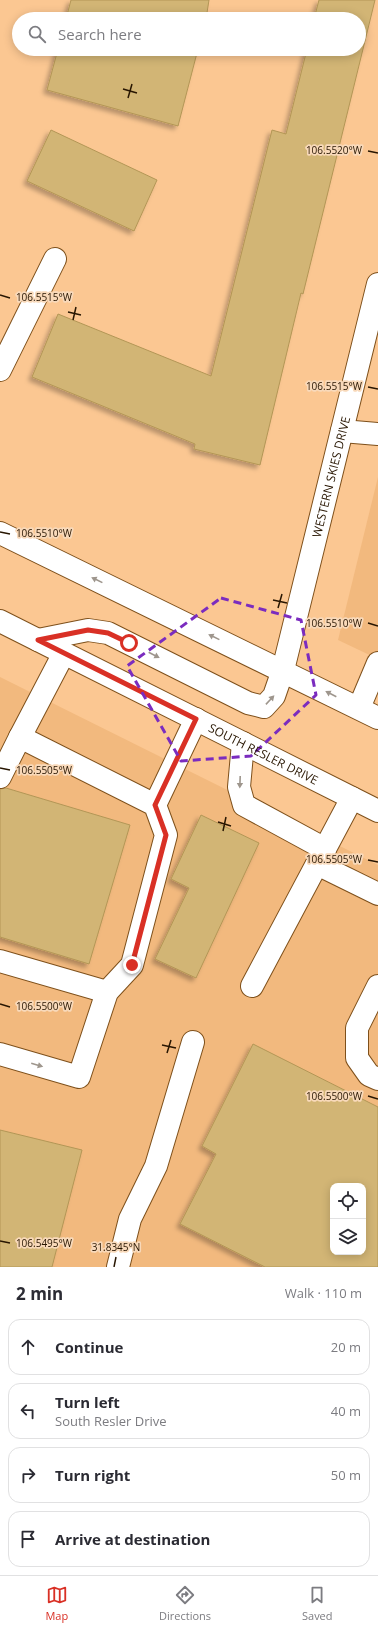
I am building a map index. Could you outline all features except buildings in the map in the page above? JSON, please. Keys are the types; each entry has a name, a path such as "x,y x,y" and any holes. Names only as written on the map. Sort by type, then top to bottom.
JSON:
{"main road":[{"path":"0,370 56,259"},
{"name":"WESTERN SKIES DRIVE","path":"38,640 88,630 108,633 248,702 264,707 274,696 283,670 378,284"},
{"path":"342,431 378,434"},
{"path":"0,533 283,670 368,713 378,663"},
{"name":"SOUTH RESLER DRIVE","path":"0,621 378,811"},
{"path":"0,777 64,653"},
{"path":"155,805 196,719"},
{"path":"0,1054 79,1078 106,992 132,965 166,835 155,805 20,736"},
{"path":"243,744 239,787 244,805 378,894"},
{"path":"252,986 352,798"},
{"path":"0,961 106,992"},
{"path":"378,986 357,1028 356,1058 369,1075 378,1079"},
{"path":"122,1266 130,1219 156,1166 193,1042"}],"highlighted area":[{"path":"221,598 301,620 316,695 251,756 181,761 127,666"}],"shaded area":[{"path":"378,477 378,659 338,640"},
{"path":"0,677 378,865 378,1267 0,1267"}],"route":[{"path":"129,643 108,633 88,630 38,640 196,719 155,805 166,835 132,965"}]}
